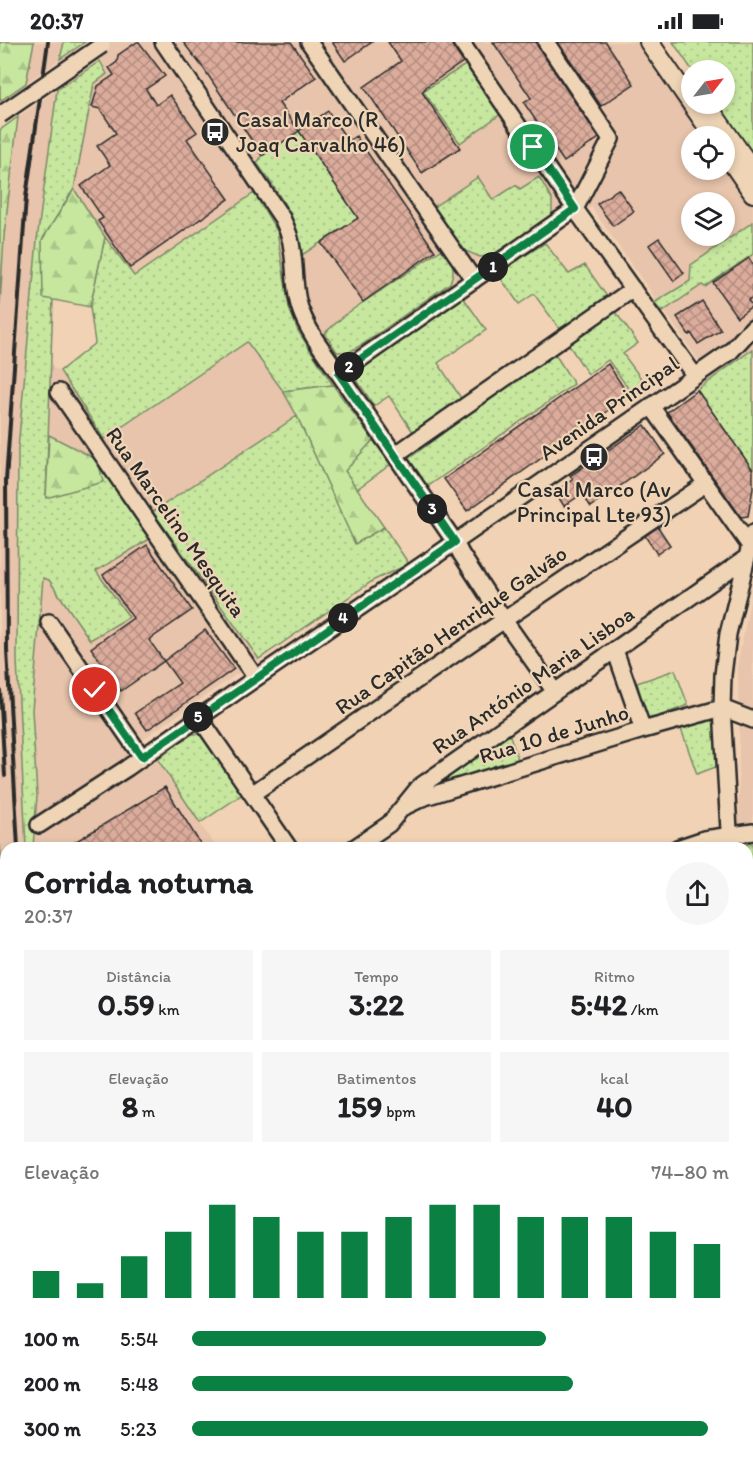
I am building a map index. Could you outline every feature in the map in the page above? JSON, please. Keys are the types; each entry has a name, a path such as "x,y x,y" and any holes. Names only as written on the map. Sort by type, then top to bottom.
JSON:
{"main road":[{"path":"649,42 707,126"},
{"path":"664,42 681,66"},
{"path":"712,114 748,174 753,193"},
{"path":"735,162 748,174"}],"street":[{"path":"164,42 282,218 290,236 296,292 303,318 315,339 555,692"},
{"path":"309,42 474,280"},
{"path":"461,42 575,209 694,376"},
{"path":"339,374 575,209 611,139 546,42"},
{"path":"0,115 104,44"},
{"path":"748,174 753,202"},
{"path":"395,455 633,289"},
{"name":"Avenida Principal","path":"39,825 142,757 730,352 753,327"},
{"name":"Avenida Principal","path":"730,352 753,345"},
{"name":"Rua Marcelino Mesquita","path":"59,392 256,678"},
{"path":"651,406 750,546 728,634 723,675 722,708 730,842"},
{"name":"Rua Capitão Henrique Galvão","path":"252,794 705,484"},
{"name":"Rua António Maria Lisboa","path":"363,842 389,824 419,787 615,650 750,546"},
{"path":"49,622 142,757"},
{"path":"615,650 643,730"},
{"path":"722,708 752,716"},
{"name":"Rua 10 de Junho","path":"401,808 425,797 722,708"},
{"path":"199,717 285,842"},
{"path":"695,842 704,839 730,842 753,832"}],"shaded area":[{"path":"34,42 64,42 60,59 26,83"},
{"path":"102,42 656,42 681,78 681,114 706,114 714,126 681,126 681,180 735,180 735,156 753,182 753,349 712,379 591,207 333,385 298,331 254,193 134,276 104,237 74,189 94,84 107,74 100,61"},
{"path":"57,90 37,240 18,449 17,660 26,842 0,842 0,305 4,236 18,117"},
{"path":"247,341 283,391 297,416 153,512 259,659 143,739 213,842 33,842 37,796 32,710 43,578 51,367 60,371 105,439"},
{"path":"753,585 753,842 739,842 738,662"}],"green space":[{"path":"0,42 34,42 26,83 0,101"},
{"path":"64,42 85,42 60,59"},
{"path":"673,42 753,42 753,157 735,132 735,126 731,126 722,114 735,114 735,60 685,60"},
{"path":"100,61 107,74 94,84 74,189 42,240 53,300 46,497 98,460 153,537 96,571 129,617 90,640 49,580 43,578 32,710 37,796 33,842 26,842 17,660 18,449 37,240 57,90"},
{"path":"467,64 502,113 460,143 423,91"},
{"path":"18,117 4,236 0,305 0,130"},
{"path":"299,131 358,218 302,255 291,217 257,163 262,156"},
{"path":"478,177 493,200 516,185 520,189 539,177 552,199 552,214 492,255 480,257 461,249 432,208"},
{"path":"74,189 105,237 90,307 43,298 42,240"},
{"path":"254,193 277,231 289,308 298,331 333,385 283,391 247,342 104,439 60,371 95,343 90,307 105,237 134,276"},
{"path":"753,222 753,254 705,287 702,285 662,312 654,303 690,281 691,265 718,246 735,246 735,234"},
{"path":"545,243 569,274 585,265 608,298 562,332 534,294 519,304 497,273"},
{"path":"444,248 453,264 450,283 363,344 349,352 337,352 325,333 346,314"},
{"path":"463,297 486,330 438,363 461,398 413,432 389,396 374,406 353,374"},
{"path":"614,310 638,343 623,354 649,389 636,399 608,360 588,374 568,344"},
{"path":"753,349 753,470 697,390"},
{"path":"553,351 574,384 427,487 407,460"},
{"path":"333,385 373,440 345,471 384,527 355,544 297,416 283,391"},
{"path":"297,416 355,543 384,527 409,564 374,580 259,659 153,512"},
{"path":"49,435 98,460 103,482 46,498"},
{"path":"373,440 391,464 357,489 344,471"},
{"path":"675,670 688,705 652,719 646,715 637,683"},
{"path":"708,719 717,723 721,765 697,774 679,723"},
{"path":"509,733 518,759 430,791 427,787"},
{"path":"189,734 201,734 244,793 200,823 158,760"}],"building":[{"path":"137,42 165,76 146,89 156,105 170,95 197,132 187,139 229,199 130,268 98,221 103,218 81,186 110,165 97,146 116,133 100,109 92,107 98,86 114,75 109,68 117,62 118,55"},
{"path":"183,42 291,42 316,77 279,103 299,131 262,156 204,69"},
{"path":"332,42 372,42 345,61"},
{"path":"388,42 451,42 463,62 427,86 422,92 460,148 422,173 364,87 401,61"},
{"path":"493,42 536,42 599,138 564,162 524,103 531,98"},
{"path":"558,42 606,42 634,84 601,106"},
{"path":"328,111 348,141 356,136 435,251 363,302 321,243 358,218 299,131"},
{"path":"618,189 634,211 613,226 597,204"},
{"path":"659,238 684,273 674,281 649,245"},
{"path":"749,258 753,265 753,297 748,300 752,306 737,317 713,283"},
{"path":"702,301 721,330 698,344 677,317"},
{"path":"608,364 629,396 467,511 444,479"},
{"path":"697,390 753,470 753,489 748,516 741,517 667,412"},
{"path":"645,425 665,454 591,507 582,494 564,506 555,492 573,480 570,476"},
{"path":"658,527 670,545 657,554 645,536"},
{"path":"147,545 192,610 149,640 164,661 121,691 91,648 133,618 103,575"},
{"path":"205,630 234,669 147,730 135,713 180,683 164,661"},
{"path":"165,787 199,842 75,842"}],"railway":[{"path":"18,842 7,650 6,480 26,197 48,42"},
{"path":"0,690 5,776"}],"place":[{"name":"Casal Marco (R Joaq Carvalho 46)","path":"215,132"},
{"name":"Casal Marco (Av Principal Lte 93)","path":"594,457"}],"route":[{"path":"95,690 142,757 455,542 339,374 575,209 533,147"}]}
